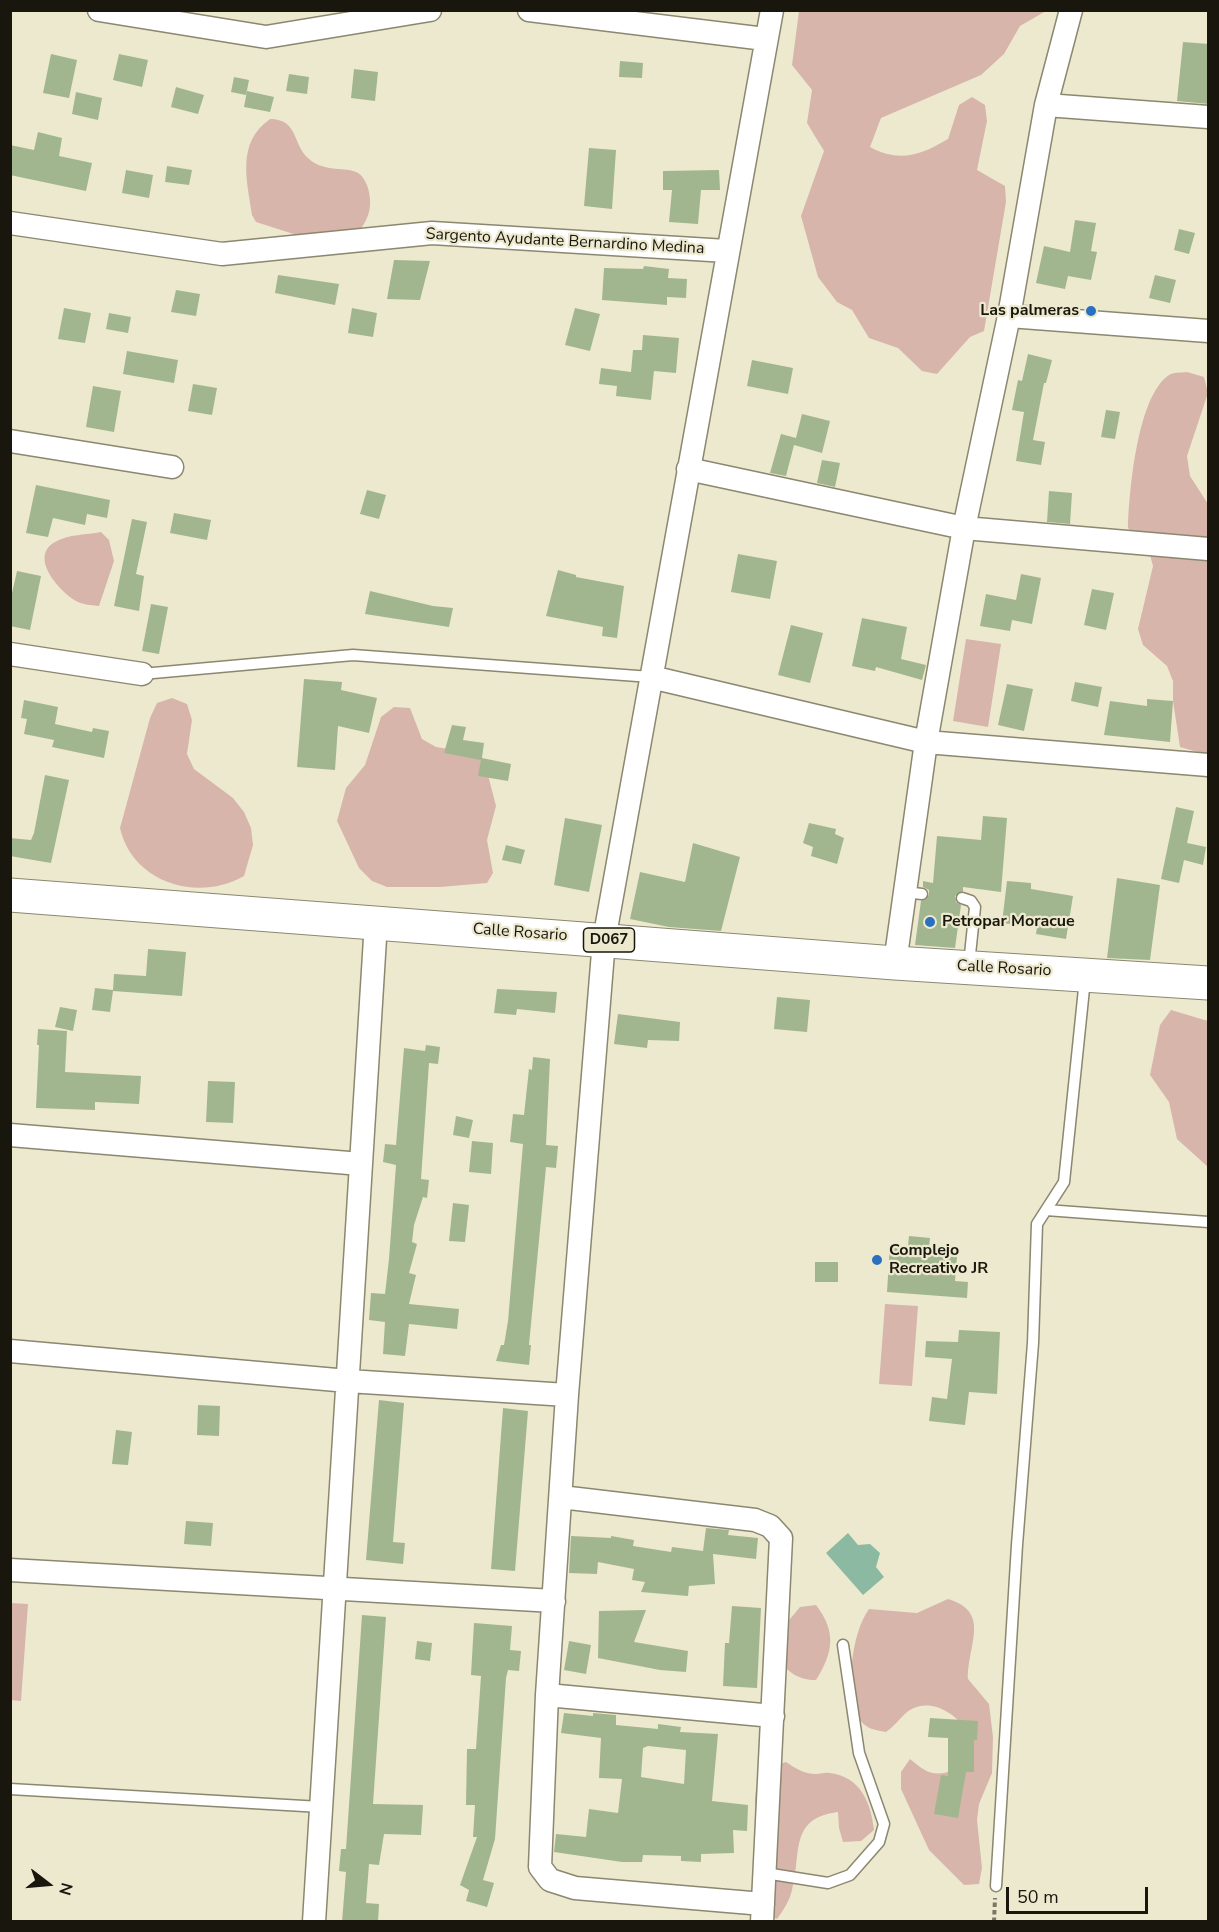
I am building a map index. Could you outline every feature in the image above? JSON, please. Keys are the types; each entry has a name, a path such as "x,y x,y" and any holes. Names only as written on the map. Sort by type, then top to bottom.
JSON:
{"main road":[{"name":"Calle Rosario","path":"10,895 895,963 1209,983"}],"street":[{"path":"99,10 266,37 430,10"},
{"path":"529,10 765,39"},
{"path":"561,1497 755,1520 770,1526 781,1538 762,1913 575,1888 550,1880 540,1867 547,1695 567,1395 604,940 772,10"},
{"path":"895,963 913,893 926,742 964,528 1008,316 1046,105 1071,10"},
{"path":"1046,105 1209,117"},
{"name":"Sargento Ayudante Bernardino Medina","path":"10,223 222,254 432,233 727,251"},
{"path":"1008,316 1209,331"},
{"path":"10,441 172,467"},
{"path":"688,469 964,528 1209,549"},
{"path":"10,654 142,674"},
{"path":"651,677 926,742 1209,765"},
{"path":"314,1922 376,922"},
{"path":"10,1135 362,1164"},
{"path":"10,1352 348,1381 567,1395"},
{"path":"10,1570 554,1601"},
{"path":"547,1695 773,1716"}],"lane":[{"path":"142,674 353,655 651,677"},
{"path":"962,898 971,901 975,907 968,967"},
{"path":"996,1886 1017,1545 1033,1343 1038,1224 1064,1182 1086,974"},
{"path":"1046,1210 1209,1222"},
{"path":"765,1873 828,1883 850,1875 879,1842 884,1824 859,1753 843,1645"},
{"path":"10,1789 321,1807"}],"path":[{"path":"994,1922 996,1886"}],"shaded area":[{"path":"799,11 1046,11 1020,26 1004,54 981,75 881,118 870,147 891,155 919,153 948,139 959,105 972,97 985,105 987,121 977,170 1005,186 1006,202 984,331 970,337 937,374 922,371 898,348 869,338 852,310 837,302 818,277 801,216 824,151 807,123 812,90 792,65"},
{"path":"270,119 286,123 304,153 315,163 328,168 353,171 363,177 370,196 370,209 362,227 353,239 306,238 256,222 252,215 246,163 252,139"},
{"path":"1187,372 1204,377 1208,393 1187,456 1190,476 1208,504 1208,755 1180,747 1173,701 1173,681 1167,666 1143,645 1138,629 1153,566 1149,551 1128,528 1130,492 1137,446 1149,403 1158,386 1169,375"},
{"path":"101,532 109,540 114,561 99,606 87,605 69,596 55,582 49,574 45,556 47,548 60,539"},
{"path":"966,639 1001,644 988,727 953,721"},
{"path":"172,698 187,704 192,720 187,754 194,769 233,798 244,812 251,828 253,845 244,876 226,884 187,887 152,874 138,862 127,847 120,828 150,718 157,703"},
{"path":"394,707 410,708 422,739 436,747 467,752 481,760 487,771 496,806 487,840 493,873 487,883 440,887 387,887 372,881 359,868 337,821 346,788 365,765 381,717"},
{"path":"1171,1010 1208,1021 1208,1167 1177,1139 1169,1102 1150,1075 1160,1025"},
{"path":"885,1304 918,1306 912,1386 879,1384"},
{"path":"848,1533 858,1545 870,1544 880,1553 876,1567 884,1577 863,1595 826,1553"},
{"path":"948,1599 970,1612 973,1621 974,1632 968,1679 989,1704 993,1737 992,1773 979,1804 977,1820 982,1868 979,1884 964,1885 929,1850 901,1789 901,1772 910,1759 930,1772 952,1771 964,1727 954,1716 940,1708 925,1705 910,1710 886,1732 874,1730 864,1725 859,1718 854,1707 852,1693 854,1646 863,1619 869,1609 917,1613"},
{"path":"10,1603 28,1604 21,1701 11,1700"},
{"path":"816,1605 827,1624 830,1642 826,1661 816,1680 804,1679 795,1675 778,1660 780,1631 800,1607"},
{"path":"786,1762 808,1773 830,1773 850,1780 867,1801 874,1830 861,1841 843,1842 838,1812 822,1816 811,1822 804,1830 800,1840 791,1894 777,1919 759,1910 753,1899 752,1881 759,1853 755,1800 761,1777"}],"building":[{"path":"1183,42 1209,44 1209,104 1177,101"},
{"path":"51,54 77,60 69,98 43,93"},
{"path":"119,54 148,60 142,87 113,80"},
{"path":"620,61 643,63 642,78 619,77"},
{"path":"354,69 378,72 375,101 351,98"},
{"path":"289,74 309,77 307,94 286,91"},
{"path":"234,77 249,80 246,95 231,92"},
{"path":"176,87 204,95 198,114 171,107"},
{"path":"247,91 274,97 270,112 244,107"},
{"path":"76,92 102,98 98,120 72,114"},
{"path":"38,132 62,138 59,156 92,163 86,191 10,175 10,145 34,150"},
{"path":"589,148 616,150 612,209 584,206"},
{"path":"167,166 192,170 189,185 165,182"},
{"path":"126,170 153,175 149,198 122,193"},
{"path":"719,170 720,190 701,190 698,224 669,222 672,190 663,190 663,171"},
{"path":"1075,220 1096,223 1091,251 1097,252 1091,280 1068,276 1065,289 1036,283 1044,246 1070,252"},
{"path":"1179,229 1195,233 1189,254 1174,250"},
{"path":"394,260 430,261 420,300 387,299"},
{"path":"644,266 669,269 668,278 687,279 686,298 667,297 667,305 602,300 604,268 643,269"},
{"path":"278,275 339,284 335,305 275,293"},
{"path":"1155,275 1176,280 1170,303 1149,298"},
{"path":"176,290 200,294 196,316 171,312"},
{"path":"64,308 91,313 85,343 58,339"},
{"path":"352,308 377,313 373,337 348,333"},
{"path":"575,308 600,314 590,351 565,345"},
{"path":"109,313 131,317 128,333 106,329"},
{"path":"643,335 679,338 676,373 654,371 651,400 616,396 617,386 599,384 601,368 631,372 633,350 642,350"},
{"path":"127,351 178,360 174,383 123,374"},
{"path":"1028,354 1052,360 1046,383 1044,383 1033,440 1045,442 1041,465 1016,461 1024,412 1012,410 1018,380 1022,381"},
{"path":"752,360 793,368 788,394 747,386"},
{"path":"193,384 217,388 212,415 188,411"},
{"path":"93,386 121,391 114,432 86,427"},
{"path":"1106,410 1120,412 1115,439 1101,437"},
{"path":"802,414 830,421 822,453 794,445 786,476 770,473 781,434 796,438"},
{"path":"822,460 840,463 835,487 817,483"},
{"path":"36,485 110,500 107,518 87,514 85,525 53,518 48,537 26,533"},
{"path":"367,490 386,495 379,519 360,514"},
{"path":"1049,491 1072,493 1070,524 1047,522"},
{"path":"174,513 211,520 207,540 170,533"},
{"path":"132,519 147,522 136,574 144,576 139,611 114,606"},
{"path":"738,554 777,561 770,599 731,592"},
{"path":"558,570 576,575 576,577 624,586 617,638 602,636 603,627 546,616"},
{"path":"17,571 41,576 30,630 10,626 10,602"},
{"path":"1021,574 1041,578 1032,624 1012,620 1010,631 980,626 986,594 1016,600"},
{"path":"1092,589 1114,593 1106,630 1084,625"},
{"path":"370,591 433,606 453,608 449,627 365,614"},
{"path":"151,604 168,607 159,654 142,651"},
{"path":"862,618 907,627 901,659 926,665 922,680 876,667 875,671 852,666"},
{"path":"791,625 823,633 810,683 778,675"},
{"path":"304,679 342,682 341,690 377,698 369,733 338,726 335,770 297,767"},
{"path":"1075,682 1102,687 1098,707 1071,701"},
{"path":"1007,684 1033,689 1024,731 998,725"},
{"path":"1147,699 1173,701 1170,742 1104,735 1110,701 1147,706"},
{"path":"24,700 58,707 55,724 92,732 93,728 109,731 104,758 52,747 54,740 24,734 27,719 21,718"},
{"path":"452,725 466,727 463,740 484,743 482,758 511,764 508,781 478,776 481,760 444,753"},
{"path":"45,775 69,780 51,863 10,856 10,838 31,840"},
{"path":"1176,807 1194,811 1187,843 1206,847 1203,865 1184,860 1179,883 1161,879"},
{"path":"983,816 1007,818 1001,892 963,887 963,891 955,896 956,902 961,905 955,948 915,945 921,901 929,895 929,890 923,887 923,881 933,883 937,836 981,840"},
{"path":"565,818 602,825 589,892 554,885"},
{"path":"809,823 836,829 835,834 844,838 837,864 811,856 813,847 803,843"},
{"path":"693,843 740,857 721,931 669,927 630,919 640,872 685,882"},
{"path":"506,845 525,850 521,864 502,860"},
{"path":"1117,878 1160,885 1150,960 1107,958"},
{"path":"1007,881 1031,883 1031,889 1073,896 1066,939 1036,934 1037,927 1002,923"},
{"path":"148,949 186,952 182,996 113,991 110,1012 92,1010 95,988 113,990 114,974 146,976"},
{"path":"497,989 557,992 555,1013 517,1009 516,1015 494,1013"},
{"path":"777,997 810,1000 807,1032 774,1029"},
{"path":"60,1007 77,1010 73,1031 55,1027"},
{"path":"618,1014 680,1022 679,1041 648,1040 647,1048 614,1044"},
{"path":"38,1029 67,1031 65,1072 141,1076 139,1104 95,1102 95,1110 36,1108"},
{"path":"426,1045 440,1047 438,1064 429,1063 421,1179 429,1180 427,1198 423,1197 414,1225 412,1242 417,1244 409,1273 416,1275 409,1304 459,1309 457,1329 409,1324 405,1356 383,1354 385,1322 369,1320 371,1293 385,1294 389,1259 396,1165 383,1162 385,1144 396,1145 404,1048 425,1051"},
{"path":"533,1057 550,1059 546,1145 558,1146 556,1168 546,1167 529,1365 496,1361 501,1345 504,1345 508,1321 523,1144 510,1142 513,1114 524,1115 529,1069 532,1070"},
{"path":"208,1081 235,1082 233,1123 206,1122"},
{"path":"456,1116 473,1120 469,1138 453,1135"},
{"path":"472,1141 493,1143 491,1174 469,1172"},
{"path":"453,1203 469,1205 465,1242 449,1241"},
{"path":"909,1236 930,1238 929,1247 941,1248 940,1256 957,1257 955,1281 968,1282 967,1298 887,1292 890,1245 908,1246"},
{"path":"815,1262 838,1262 838,1282 815,1282"},
{"path":"959,1330 1000,1332 997,1394 969,1392 965,1425 929,1421 932,1397 947,1399 952,1359 925,1357 926,1341 958,1342"},
{"path":"379,1400 404,1403 393,1542 405,1543 403,1564 366,1560"},
{"path":"198,1405 220,1406 219,1436 197,1435"},
{"path":"503,1408 528,1411 515,1571 491,1569"},
{"path":"116,1430 132,1432 128,1465 112,1464"},
{"path":"186,1521 213,1523 211,1546 184,1544"},
{"path":"706,1528 729,1530 728,1535 758,1538 756,1559 713,1554 715,1584 689,1586 688,1596 641,1592 645,1582 632,1580 634,1569 598,1562 597,1574 569,1573 571,1536 611,1538 611,1536 634,1540 633,1546 671,1552 672,1547 703,1551"},
{"path":"732,1606 761,1608 757,1688 723,1686 725,1643 729,1643"},
{"path":"646,1610 634,1642 688,1651 686,1672 660,1670 598,1658 599,1611"},
{"path":"362,1615 386,1617 373,1804 423,1805 421,1835 384,1834 379,1865 369,1864 366,1903 379,1904 378,1922 342,1922 346,1872 339,1871 341,1849 346,1849"},
{"path":"474,1623 512,1626 510,1650 521,1651 519,1671 508,1670 506,1678 495,1839 483,1880 494,1883 487,1907 466,1901 469,1890 460,1885 477,1837 473,1837 475,1805 466,1805 467,1749 476,1749 481,1676 471,1675"},
{"path":"417,1641 432,1643 430,1661 415,1659"},
{"path":"569,1641 591,1645 586,1674 564,1670"},
{"path":"564,1713 593,1716 593,1713 616,1715 616,1725 658,1729 658,1724 681,1727 680,1732 718,1734 712,1801 748,1805 747,1831 733,1830 734,1853 701,1854 701,1862 681,1861 681,1856 643,1855 642,1862 622,1862 554,1852 556,1834 586,1837 589,1809 618,1813 622,1779 599,1778 601,1738 561,1733","holes":["648,1746 686,1750 684,1784 641,1777 643,1748"]},
{"path":"930,1718 978,1721 977,1740 974,1740 974,1772 966,1772 958,1818 934,1814 941,1775 948,1776 948,1738 928,1737"}],"place":[{"name":"Las palmeras","path":"1091,311"},
{"name":"Petropar Moracue","path":"930,922"},
{"name":"Complejo Recreativo JR","path":"877,1260"}]}
